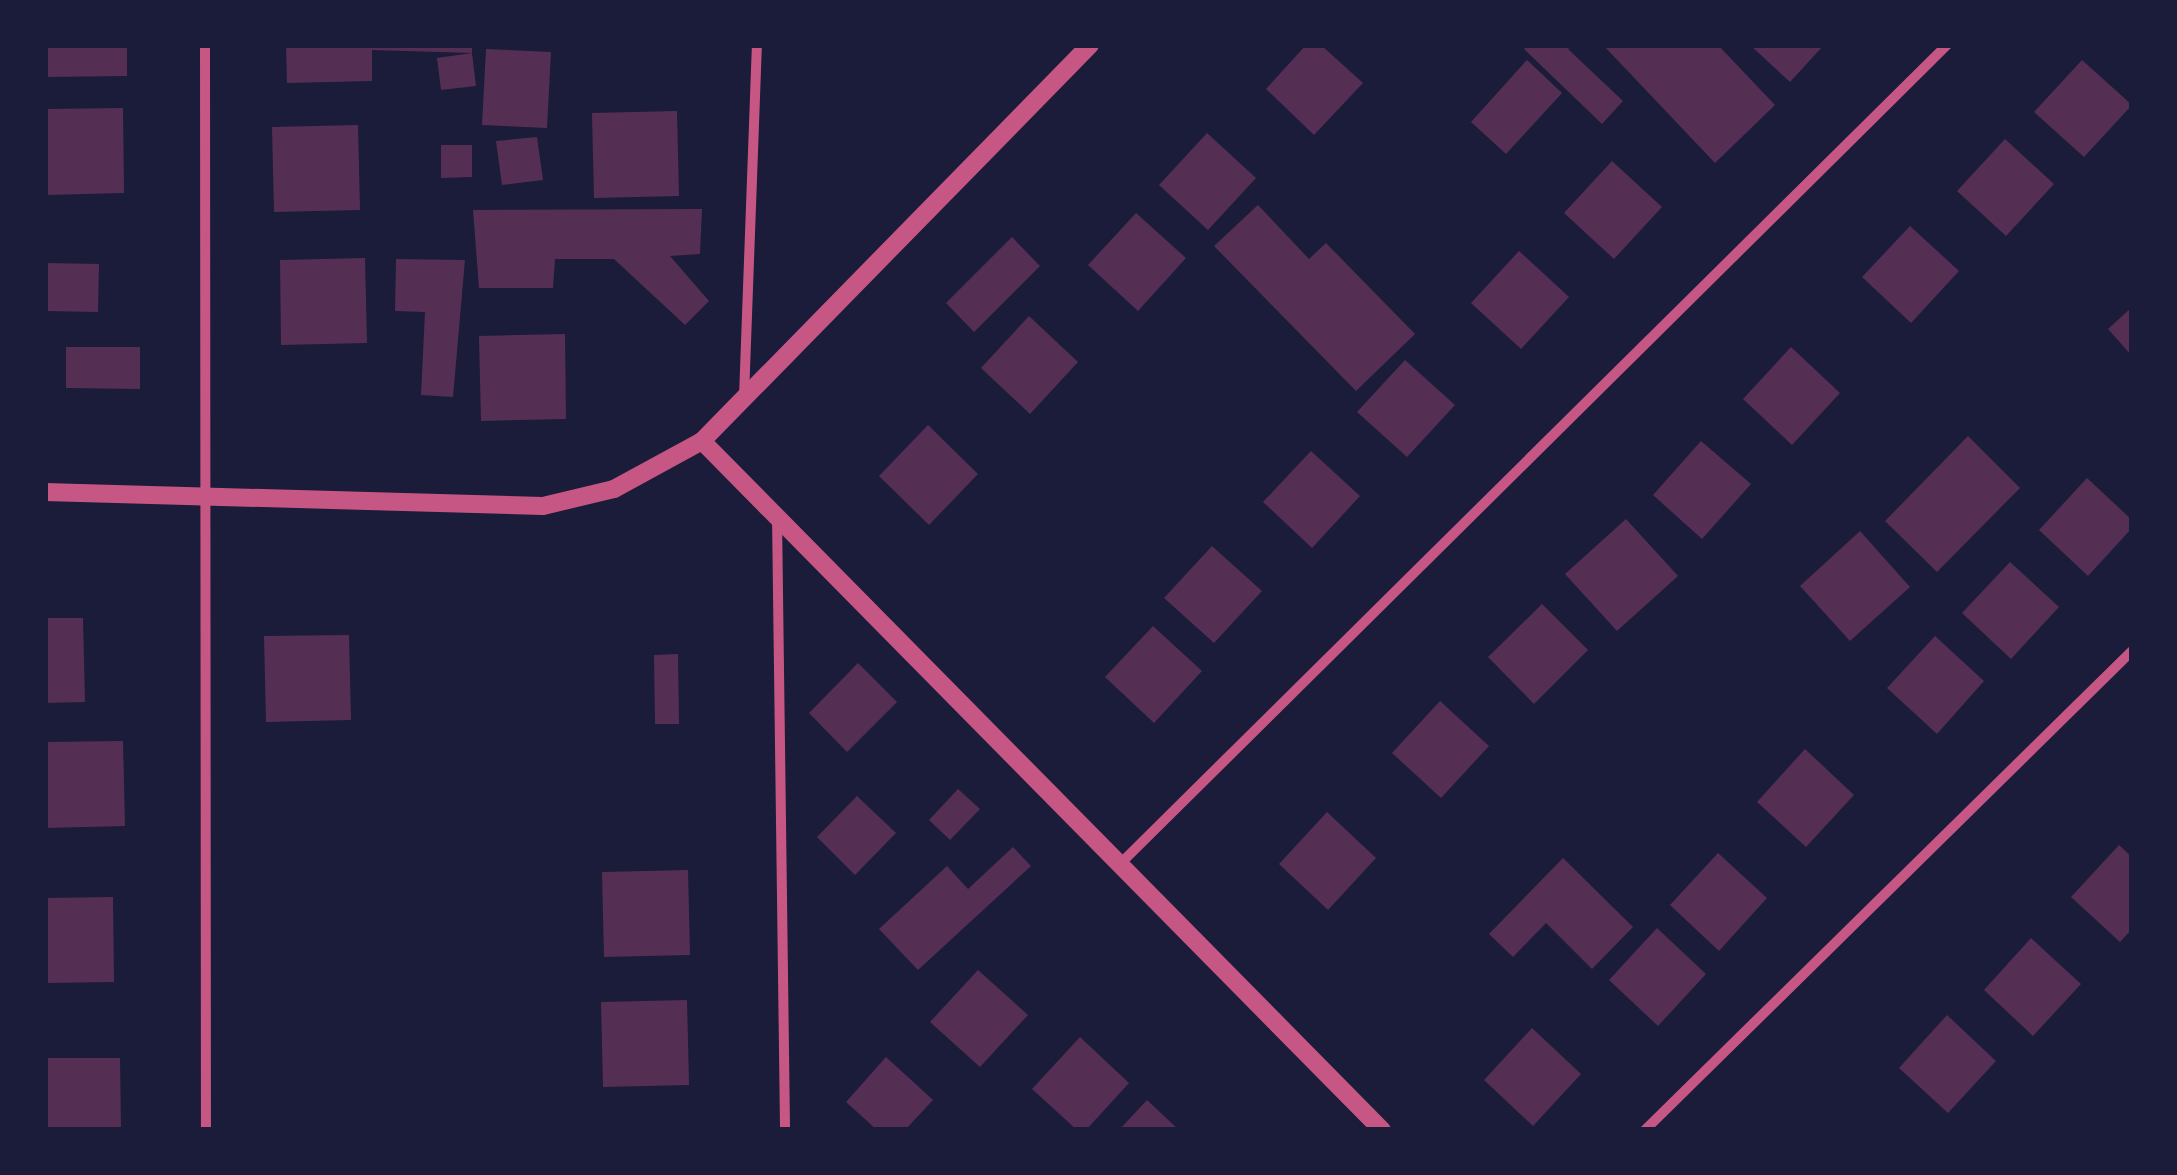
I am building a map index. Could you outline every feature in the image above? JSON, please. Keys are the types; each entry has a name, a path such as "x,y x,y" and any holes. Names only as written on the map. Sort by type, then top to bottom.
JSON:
{"street":[{"path":"205,45 201,496 206,1130"},
{"path":"744,398 757,45"},
{"path":"45,492 543,506 614,489 702,441 1090,45"},
{"path":"1122,862 1948,45"},
{"path":"702,441 1122,862 1382,1130"},
{"path":"776,514 785,1130"},
{"path":"1646,1130 2132,650"}],"building":[{"path":"45,45 127,45 127,76 45,77"},
{"path":"286,45 472,45 472,53 372,50 372,81 287,83"},
{"path":"1306,45 1321,45 1363,83 1314,135 1266,89"},
{"path":"1529,45 1572,45 1568,49 1623,101 1602,124 1524,49"},
{"path":"1603,45 1718,45 1775,105 1715,163"},
{"path":"1750,45 1824,45 1790,82"},
{"path":"486,49 551,52 547,128 482,125"},
{"path":"472,53 476,86 441,90 437,58"},
{"path":"1527,60 1562,93 1506,154 1471,122"},
{"path":"2082,60 2132,105 2084,157 2034,112"},
{"path":"123,108 124,193 45,195 45,109"},
{"path":"677,111 679,196 594,198 592,113"},
{"path":"358,125 360,210 274,212 272,127"},
{"path":"1207,133 1256,178 1208,230 1159,185"},
{"path":"537,137 543,180 502,185 496,141"},
{"path":"2005,139 2054,184 2006,236 1957,191"},
{"path":"441,145 472,145 472,177 441,178"},
{"path":"1612,161 1662,207 1614,259 1564,213"},
{"path":"1258,205 1309,259 1326,243 1415,334 1356,391 1214,246"},
{"path":"702,209 700,254 670,256 709,301 685,325 614,259 555,259 553,288 479,288 473,210"},
{"path":"1136,213 1186,258 1138,311 1088,265"},
{"path":"1910,226 1959,271 1911,323 1862,277"},
{"path":"1012,237 1040,266 974,332 946,303"},
{"path":"1519,251 1569,297 1521,349 1471,303"},
{"path":"365,258 367,343 281,345 280,260"},
{"path":"396,259 465,260 453,397 421,395 425,312 395,311"},
{"path":"45,263 99,264 98,312 45,311"},
{"path":"2132,307 2132,356 2108,329"},
{"path":"1029,316 1078,362 1030,414 981,368"},
{"path":"565,334 566,419 481,421 479,336"},
{"path":"66,347 140,347 140,389 66,388"},
{"path":"1791,347 1840,393 1792,445 1743,399"},
{"path":"1405,360 1455,405 1407,457 1357,412"},
{"path":"928,425 978,474 929,525 879,476"},
{"path":"1968,436 2020,488 1937,572 1885,521"},
{"path":"1701,441 1751,484 1702,539 1653,495"},
{"path":"1311,451 1360,496 1312,548 1263,502"},
{"path":"2087,478 2132,520 2132,528 2088,576 2039,530"},
{"path":"1626,519 1678,576 1617,631 1565,574"},
{"path":"1860,531 1910,587 1850,641 1800,586"},
{"path":"1212,546 1262,591 1214,643 1164,598"},
{"path":"2010,562 2059,607 2011,659 1962,613"},
{"path":"1542,604 1588,650 1534,704 1488,657"},
{"path":"45,618 83,618 85,702 45,703"},
{"path":"1153,626 1202,671 1154,723 1105,677"},
{"path":"349,635 351,720 266,722 264,636"},
{"path":"1935,636 1984,681 1937,734 1887,688"},
{"path":"678,654 679,724 655,724 654,655"},
{"path":"858,663 897,702 847,752 809,713"},
{"path":"1440,701 1489,746 1441,798 1392,753"},
{"path":"123,741 125,826 45,828 45,742"},
{"path":"1805,749 1854,795 1806,847 1757,802"},
{"path":"958,789 980,809 950,840 929,820"},
{"path":"857,796 896,833 855,875 817,837"},
{"path":"1327,812 1376,858 1328,910 1279,864"},
{"path":"2119,845 2132,857 2132,929 2120,942 2071,897"},
{"path":"1013,847 1031,866 918,970 879,929 947,866 968,889"},
{"path":"1718,853 1767,898 1719,951 1670,905"},
{"path":"1563,858 1633,927 1592,969 1546,923 1513,957 1489,934"},
{"path":"688,870 690,955 604,957 602,872"},
{"path":"113,897 114,982 45,983 45,898"},
{"path":"1657,928 1706,974 1658,1026 1609,980"},
{"path":"2031,938 2081,984 2033,1036 1984,990"},
{"path":"978,970 1028,1015 980,1067 930,1022"},
{"path":"687,1000 689,1085 603,1087 601,1002"},
{"path":"1947,1015 1996,1061 1948,1113 1899,1068"},
{"path":"1532,1028 1581,1074 1533,1126 1484,1080"},
{"path":"1080,1037 1129,1083 1086,1130 1077,1130 1032,1089"},
{"path":"886,1057 933,1100 905,1130 877,1130 846,1102"},
{"path":"45,1058 120,1058 121,1130 45,1130"},
{"path":"1147,1100 1179,1130 1119,1130"}]}
